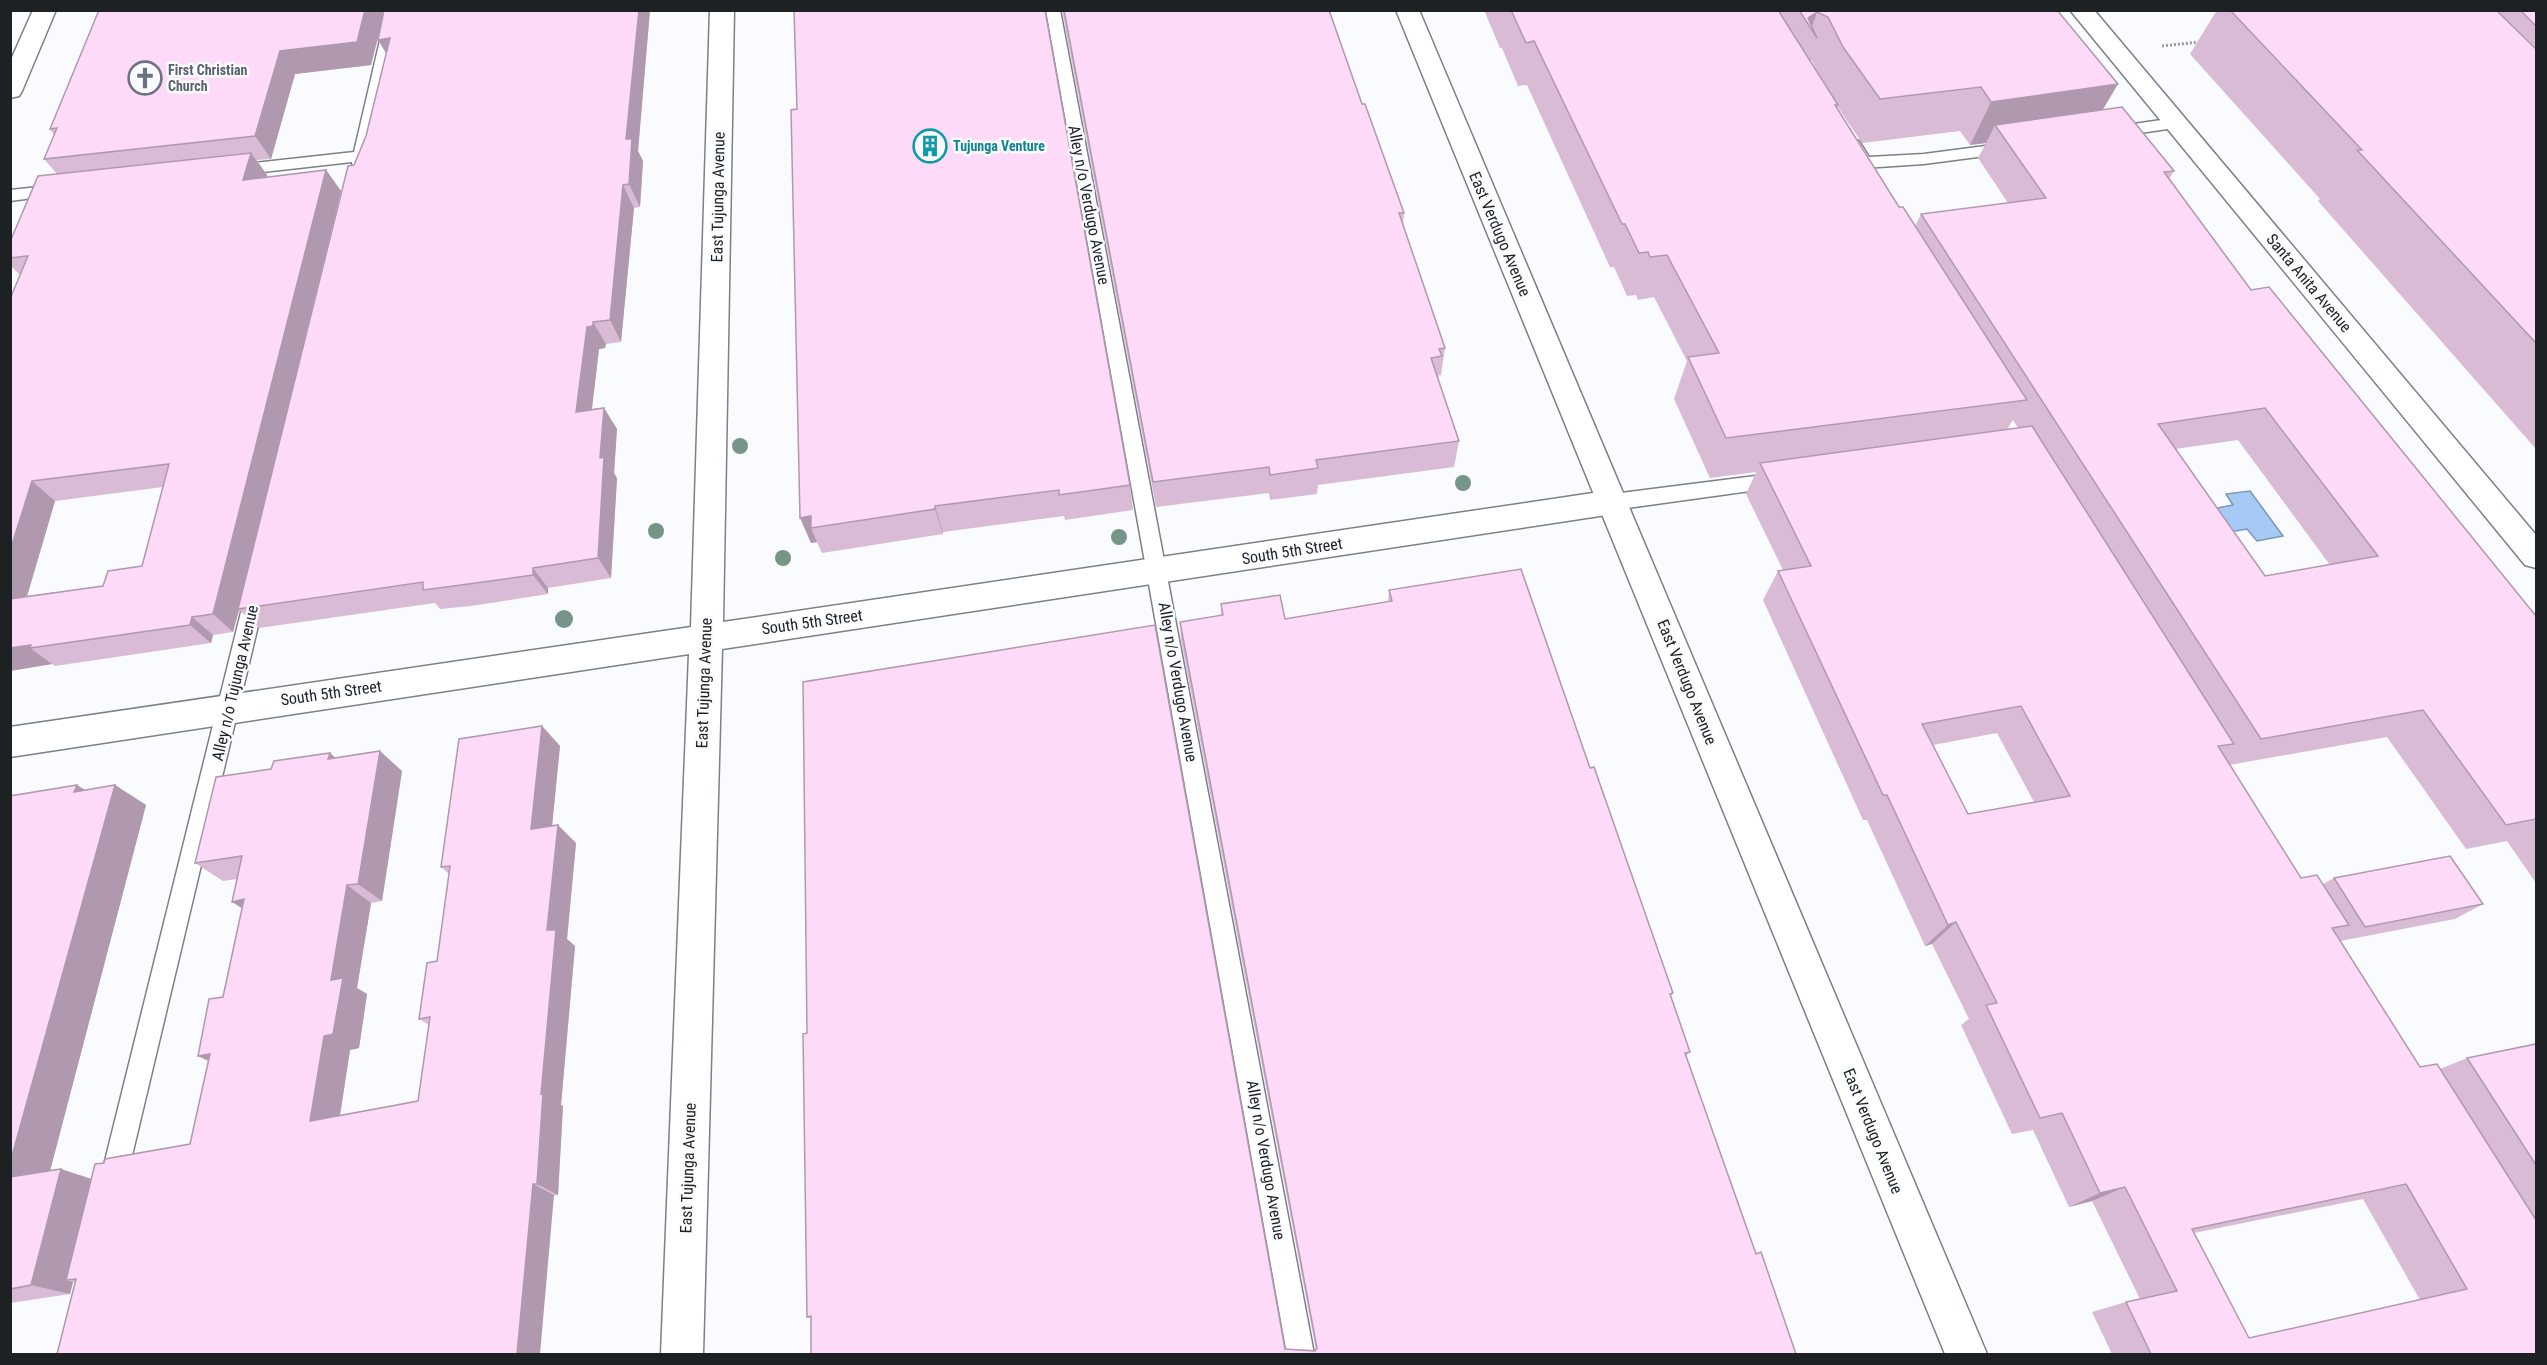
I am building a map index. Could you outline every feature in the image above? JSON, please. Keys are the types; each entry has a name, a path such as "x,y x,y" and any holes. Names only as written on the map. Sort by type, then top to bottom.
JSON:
{"street":[{"path":"10,91 45,10"},
{"name":"East Tujunga Avenue","path":"682,1354 706,639 722,10"},
{"name":"East Verdugo Avenue","path":"1407,10 1966,1354"},
{"name":"Santa Anita Avenue","path":"2081,10 2536,556"},
{"name":"South 5th Street","path":"10,742 1613,502"}],"lane":[{"path":"355,179 394,10"},
{"name":"Alley n/o Verdugo Avenue","path":"1053,10 1301,1354"},
{"path":"2096,135 2175,123"},
{"path":"1842,127 1864,163 1924,159 2028,145"},
{"path":"219,172 361,156"},
{"path":"10,195 78,188"},
{"path":"1613,502 1797,477"},
{"name":"Alley n/o Tujunga Avenue","path":"107,1205 261,573"}],"path":[{"path":"2158,46 2206,42"}],"water":[{"path":"2250,491 2283,536 2257,541 2247,529 2218,534 2202,511 2233,505 2226,494"}],"building":[{"name":"First Christian Church","path":"99,10 365,10 357,42 280,51 255,136 44,159 57,128 50,129"},
{"path":"384,10 639,10 626,139 632,139 629,184 623,185 610,320 593,322 593,326 587,327 576,412 604,408 600,458 604,457 598,558 533,568 533,575 423,590 423,582 238,609 348,166 354,165 366,136 390,38 378,40"},
{"path":"794,10 1045,10 1130,485 1059,495 1059,490 935,506 935,509 811,528 811,516 800,518 791,110 797,109"},
{"path":"1064,10 1329,10 1404,213 1399,213 1445,348 1439,349 1442,356 1431,358 1459,441 1316,460 1318,468 1270,475 1269,467 1153,482"},
{"path":"1511,10 1778,10 1899,207 1903,207 2027,400 1726,438 1688,357 1719,353 1667,255 1650,257 1648,252 1639,253 1625,224 1622,224 1534,41 1526,43"},
{"path":"1799,10 2057,10 2118,84 1991,102 1981,87 1880,99 1843,47 1828,17 1817,12 1808,18 1817,38"},
{"path":"2230,10 2496,10 2536,49 2536,343 2357,150 2362,150"},
{"path":"2520,10 2536,10 2536,26"},
{"path":"2122,107 2174,171 2164,172 2251,290 2269,287 2536,616 2536,819 2506,825 2423,710 2261,739 1921,214 2046,198 1995,125","holes":["2265,408 2378,556 2265,576 2158,424"]},
{"path":"251,153 243,180 326,170 213,614 192,617 190,625 30,648 31,645 10,648 10,599 103,586 108,571 142,566 169,464 32,481 10,551 10,299 28,256 10,258 10,242 38,176"},
{"path":"2032,426 2234,744 2218,746 2301,878 2317,875 2349,925 2332,928 2420,1067 2437,1064 2536,1220 2536,1354 2151,1354 2126,1302 2177,1291 2125,1187 2100,1193 2062,1113 2040,1118 1986,1005 1997,1003 1956,922 1948,925 1887,795 1883,795 1778,571 1811,566 1760,463","holes":["2021,706 2070,796 1968,814 1922,724","2406,1184 2467,1289 2249,1338 2192,1229"]},
{"path":"1521,569 1590,768 1594,767 1673,993 1670,994 1690,1052 1685,1053 1756,1254 1761,1252 1796,1354 811,1354 811,1316 807,1317 803,1034 807,1033 803,682 1155,625 1285,1349 1315,1351 1317,1348 1180,622 1223,615 1221,604 1280,595 1285,619 1392,601 1389,590"},
{"path":"542,726 531,829 558,825 547,930 556,930 541,1094 543,1093 537,1184 533,1184 517,1354 57,1354 76,1279 66,1280 95,1164 104,1163 105,1159 190,1144 210,1054 198,1056 209,999 223,997 244,899 232,902 242,856 195,863 216,777 271,769 274,761 330,753 328,759 380,751 358,884 347,885 331,980 343,978 333,1034 324,1036 310,1121 418,1101 430,1017 419,1019 427,963 437,961 450,866 441,867 459,739"},
{"path":"77,785 74,792 115,785 10,1163 10,796"},
{"path":"2450,856 2483,904 2365,927 2334,878"},
{"path":"2536,1044 2536,1165 2467,1058"},
{"path":"61,1169 31,1285 10,1289 10,1177"}],"place":[{"name":"First Christian Church","path":"145,78"},
{"name":"Tujunga Venture","path":"930,146"}]}
